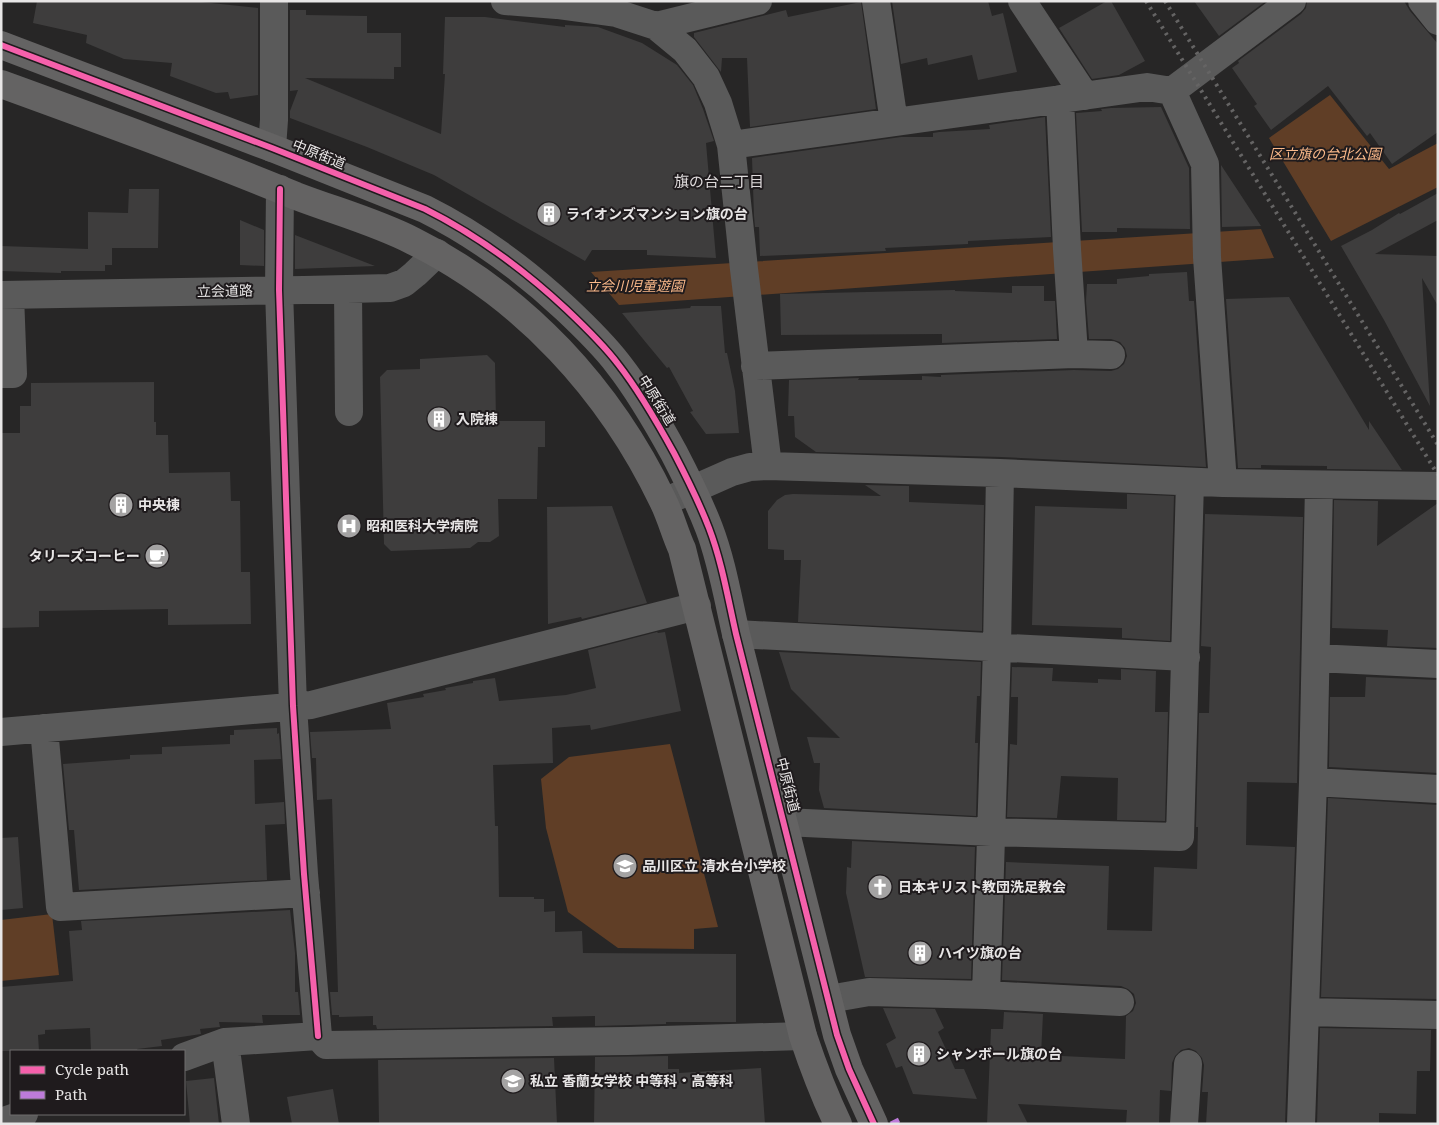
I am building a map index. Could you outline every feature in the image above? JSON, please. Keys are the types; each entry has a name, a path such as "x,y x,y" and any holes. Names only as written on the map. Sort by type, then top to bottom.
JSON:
{"main road":[{"name":"中原街道","path":"1,45 272,148 425,209 460,227 510,261 541,287 578,320 617,363 644,400 693,489 710,530 722,570 736,634 785,822 837,1035 849,1069 874,1124"},
{"path":"1,84 389,229 437,253 459,265 522,313 568,358 598,395 624,430 664,502 682,550 803,1036 811,1062 838,1124"}],"street":[{"path":"272,148 274,120 274,1"},
{"path":"505,1 557,5 616,13 656,26 685,50 706,77 718,103 731,145 768,466"},
{"path":"656,26 710,7 758,1"},
{"path":"876,1 894,122"},
{"path":"1022,1 1072,97 1074,354"},
{"path":"731,145 1147,87 1172,91 1292,1"},
{"path":"1422,1 1438,22"},
{"path":"1172,91 1205,164 1208,257 1223,483"},
{"path":"280,189 279,290 292,706 318,1036 326,1045 619,1041 803,1036"},
{"name":"立会道路","path":"6,295 390,288 404,283 437,253"},
{"path":"348,289 350,412"},
{"path":"1,374 12,374 6,295"},
{"path":"755,366 1074,354 1111,355"},
{"path":"664,502 732,472 750,467 768,466 1000,473 1223,483 1438,486"},
{"path":"986,995 997,648 1000,473"},
{"path":"785,822 992,832 1180,837 1190,482"},
{"path":"1301,1124 1313,782 1319,485"},
{"path":"1,732 311,705 697,606"},
{"path":"736,634 1186,657"},
{"path":"1316,658 1438,664"},
{"path":"44,728 60,907 306,892"},
{"path":"1313,782 1438,789"},
{"path":"828,999 869,992 986,995 1120,1002"},
{"path":"1305,1012 1438,1015"},
{"path":"185,1057 225,1042 318,1036"},
{"path":"225,1042 236,1124"},
{"path":"1184,1124 1188,1064"}],"green space":[{"name":"区立旗の台北公園","path":"1330,95 1389,169 1438,143 1438,187 1331,241 1269,138"},
{"name":"立会川児童遊園","path":"1261,229 1274,258 619,305 591,272"},
{"path":"670,744 718,927 694,929 694,949 618,948 568,912 546,828 541,779 569,757"},
{"path":"52,914 59,975 1,981 1,920"}],"building":[{"path":"37,1 192,1 258,8 258,95 230,99 228,92 216,93 170,76 172,63 124,59 86,43 87,35 33,23"},
{"path":"892,1 988,1 992,16 1003,13 1017,72 978,80 972,55 928,65 927,58 901,64"},
{"path":"1107,1 1111,1 1145,61 1119,75 1092,79 1059,28"},
{"path":"1194,1 1266,1 1219,36"},
{"path":"1307,1 1404,1 1438,44 1438,132 1392,164 1370,133 1367,136 1328,86 1271,130 1254,106 1257,104 1232,68 1239,63 1238,61 1301,14 1306,8"},
{"path":"861,2 876,109 750,127 747,58 722,58 721,72 694,37 694,33 786,10 788,17"},
{"path":"290,10 306,10 306,15 367,16 367,33 401,33 401,67 394,67 394,79 305,78 441,134 445,74 443,74 445,17 485,17 565,27 565,25 598,27 642,43 677,65 693,85 703,109 714,141 706,143 716,258 647,255 647,250 592,250 585,261 434,175 290,118 290,111 298,90 290,91"},
{"path":"1161,107 1189,168 1190,229 1117,228 1117,232 1082,232 1076,113 1102,111 1101,109 1111,108"},
{"path":"1045,117 1051,237 885,248 886,251 760,256 759,227 755,227 754,216 752,158 901,137 933,137 933,133 990,129 989,125"},
{"path":"1221,165 1246,203 1261,226 1222,227"},
{"path":"129,189 159,189 158,248 112,248 112,265 105,265 105,271 61,271 61,273 1,271 1,246 88,249 88,212 128,213"},
{"path":"1438,193 1438,220 1375,254 1438,256 1438,306 1422,278 1430,406 1384,320 1341,246"},
{"path":"240,220 264,230 264,266 240,265"},
{"path":"295,235 375,266 295,269"},
{"path":"1187,272 1189,301 1194,301 1206,467 1001,457 816,452 795,437 794,416 788,416 789,380 859,378 858,380 922,380 922,376 941,377 941,375 1074,370 1111,371 1118,369 1124,364 1127,356 1125,348 1120,342 1111,339 1089,339 1086,301 1087,284 1117,284 1117,279 1149,276 1149,274"},
{"path":"1012,286 1044,286 1044,301 1055,301 1057,339 942,343 942,334 781,335 780,294 955,290 1012,293"},
{"path":"1289,297 1369,430 1369,421 1402,470 1327,469 1327,466 1261,465 1261,468 1238,468 1226,299"},
{"path":"691,306 721,306 725,353 727,353 735,391 739,433 706,434 690,412 693,411 669,367 667,368 622,313 690,308"},
{"name":"入院棟","path":"487,355 495,363 496,421 545,421 545,447 538,447 537,499 498,499 499,536 490,542 478,542 470,548 391,551 384,544 380,377 387,370 420,369 420,359"},
{"name":"中央棟","path":"154,382 154,422 156,422 156,435 168,435 169,473 230,472 231,501 240,501 241,572 250,572 251,624 168,625 168,609 39,611 39,627 1,628 1,433 20,433 20,406 31,406 31,383"},
{"path":"865,485 909,486 909,502 984,505 982,631 798,622 801,560 784,560 784,550 768,549 768,511 777,500 785,495 881,496"},
{"path":"1127,494 1174,496 1170,641 1122,638 1122,628 1032,625 1035,506 1127,509"},
{"path":"1334,500 1378,501 1377,546 1438,503 1438,648 1387,646 1388,630 1332,628"},
{"path":"612,506 647,603 582,619 581,617 548,624 547,507"},
{"path":"1205,514 1303,517 1297,783 1247,782 1246,845 1295,847 1285,1124 1206,1124 1208,1092 1202,1092 1204,1065 1202,1058 1196,1051 1189,1048 1181,1050 1175,1056 1172,1063 1171,1091 1160,1090 1159,1124 1126,1124 1127,1110 1018,1104 1028,1124 987,1124 991,1029 1003,1029 1004,1012 1043,1014 1041,1055 1125,1059 1126,1016 1133,1011 1136,1003 1134,994 1121,986 1002,980 1006,862 1109,866 1107,930 1152,931 1154,867 1197,869 1198,827 1196,827 1199,713 1209,713 1211,647 1201,646"},
{"path":"657,632 665,632 681,711 591,730 590,725 552,728 553,763 493,765 495,826 498,826 499,897 534,897 534,899 544,899 544,912 555,911 555,932 582,931 583,953 736,954 736,1022 666,1022 666,1024 595,1026 595,1016 552,1017 553,1026 377,1029 376,1025 373,1025 373,1016 339,1017 339,1015 332,1015 330,992 338,992 332,799 317,800 316,758 312,758 310,732 391,729 387,703 424,697 423,694 473,683 473,681 495,678 499,701 566,695 596,688 588,650"},
{"path":"779,652 981,662 980,696 977,696 975,743 978,743 976,816 824,808 819,790 820,763 814,763 807,737 840,738 791,689"},
{"path":"1012,667 1053,668 1052,681 1098,683 1098,679 1121,680 1121,669 1156,671 1155,712 1168,712 1165,821 1117,820 1118,778 1061,776 1057,818 1007,817 1010,744 1017,745 1018,697 1011,697"},
{"path":"1366,677 1438,680 1438,773 1329,767 1330,697 1365,697"},
{"path":"277,728 281,759 254,760 255,804 284,802 285,824 265,825 267,880 79,890 74,830 69,830 63,764 130,759 130,755 162,754 162,747 230,744 230,735 234,735 234,730"},
{"path":"1328,798 1438,805 1438,999 1321,997"},
{"path":"18,837 23,908 1,910 1,838"},
{"path":"852,841 975,847 971,979 865,977 846,893 847,867 851,868"},
{"path":"290,910 295,953 295,992 298,992 300,1015 262,1015 263,1023 219,1022 220,1027 200,1029 201,1034 161,1040 162,1046 138,1050 91,1050 90,1028 45,1030 45,1034 38,1035 39,1050 1,1051 1,987 73,981 69,931 82,930 81,921"},
{"name":"シャンボール旗の台","path":"883,1008 935,1009 944,1028 938,1032 955,1069 964,1069 977,1099 913,1094 902,1066 896,1068 886,1044 896,1038"},
{"path":"1320,1028 1431,1030 1430,1071 1417,1071 1416,1114 1379,1113 1379,1124 1317,1124"},
{"path":"668,1056 668,1069 679,1069 679,1073 761,1068 765,1124 594,1124 595,1057"},
{"path":"554,1058 557,1124 379,1124 378,1060"},
{"path":"214,1078 219,1124 190,1124 186,1081"},
{"path":"333,1089 339,1124 292,1124 287,1097"}],"railway":[{"path":"1146,1 1438,475"},
{"path":"1165,1 1438,445"}],"marked path":[{"path":"891,1124 899,1120"}],"cycle path":[{"path":"1,45 272,148 425,209 463,230 533,280 593,335 612,357 641,396 674,453 697,499 714,541 837,1035 849,1069 874,1124"},
{"path":"280,189 279,290 293,706 304,874 318,1036"}],"place":[{"name":"ライオンズマンション旗の台","path":"549,214"},
{"name":"入院棟","path":"439,419"},
{"name":"中央棟","path":"121,505"},
{"name":"昭和医科大学病院","path":"349,526"},
{"name":"タリーズコーヒー","path":"157,556"},
{"name":"品川区立 清水台小学校","path":"625,866"},
{"name":"日本キリスト教団洗足教会","path":"880,887"},
{"name":"ハイツ旗の台","path":"920,953"},
{"name":"シャンボール旗の台","path":"919,1054"},
{"name":"私立 香蘭女学校 中等科・高等科","path":"513,1081"}],"district":[{"name":"旗の台二丁目","path":"719,182"}]}
